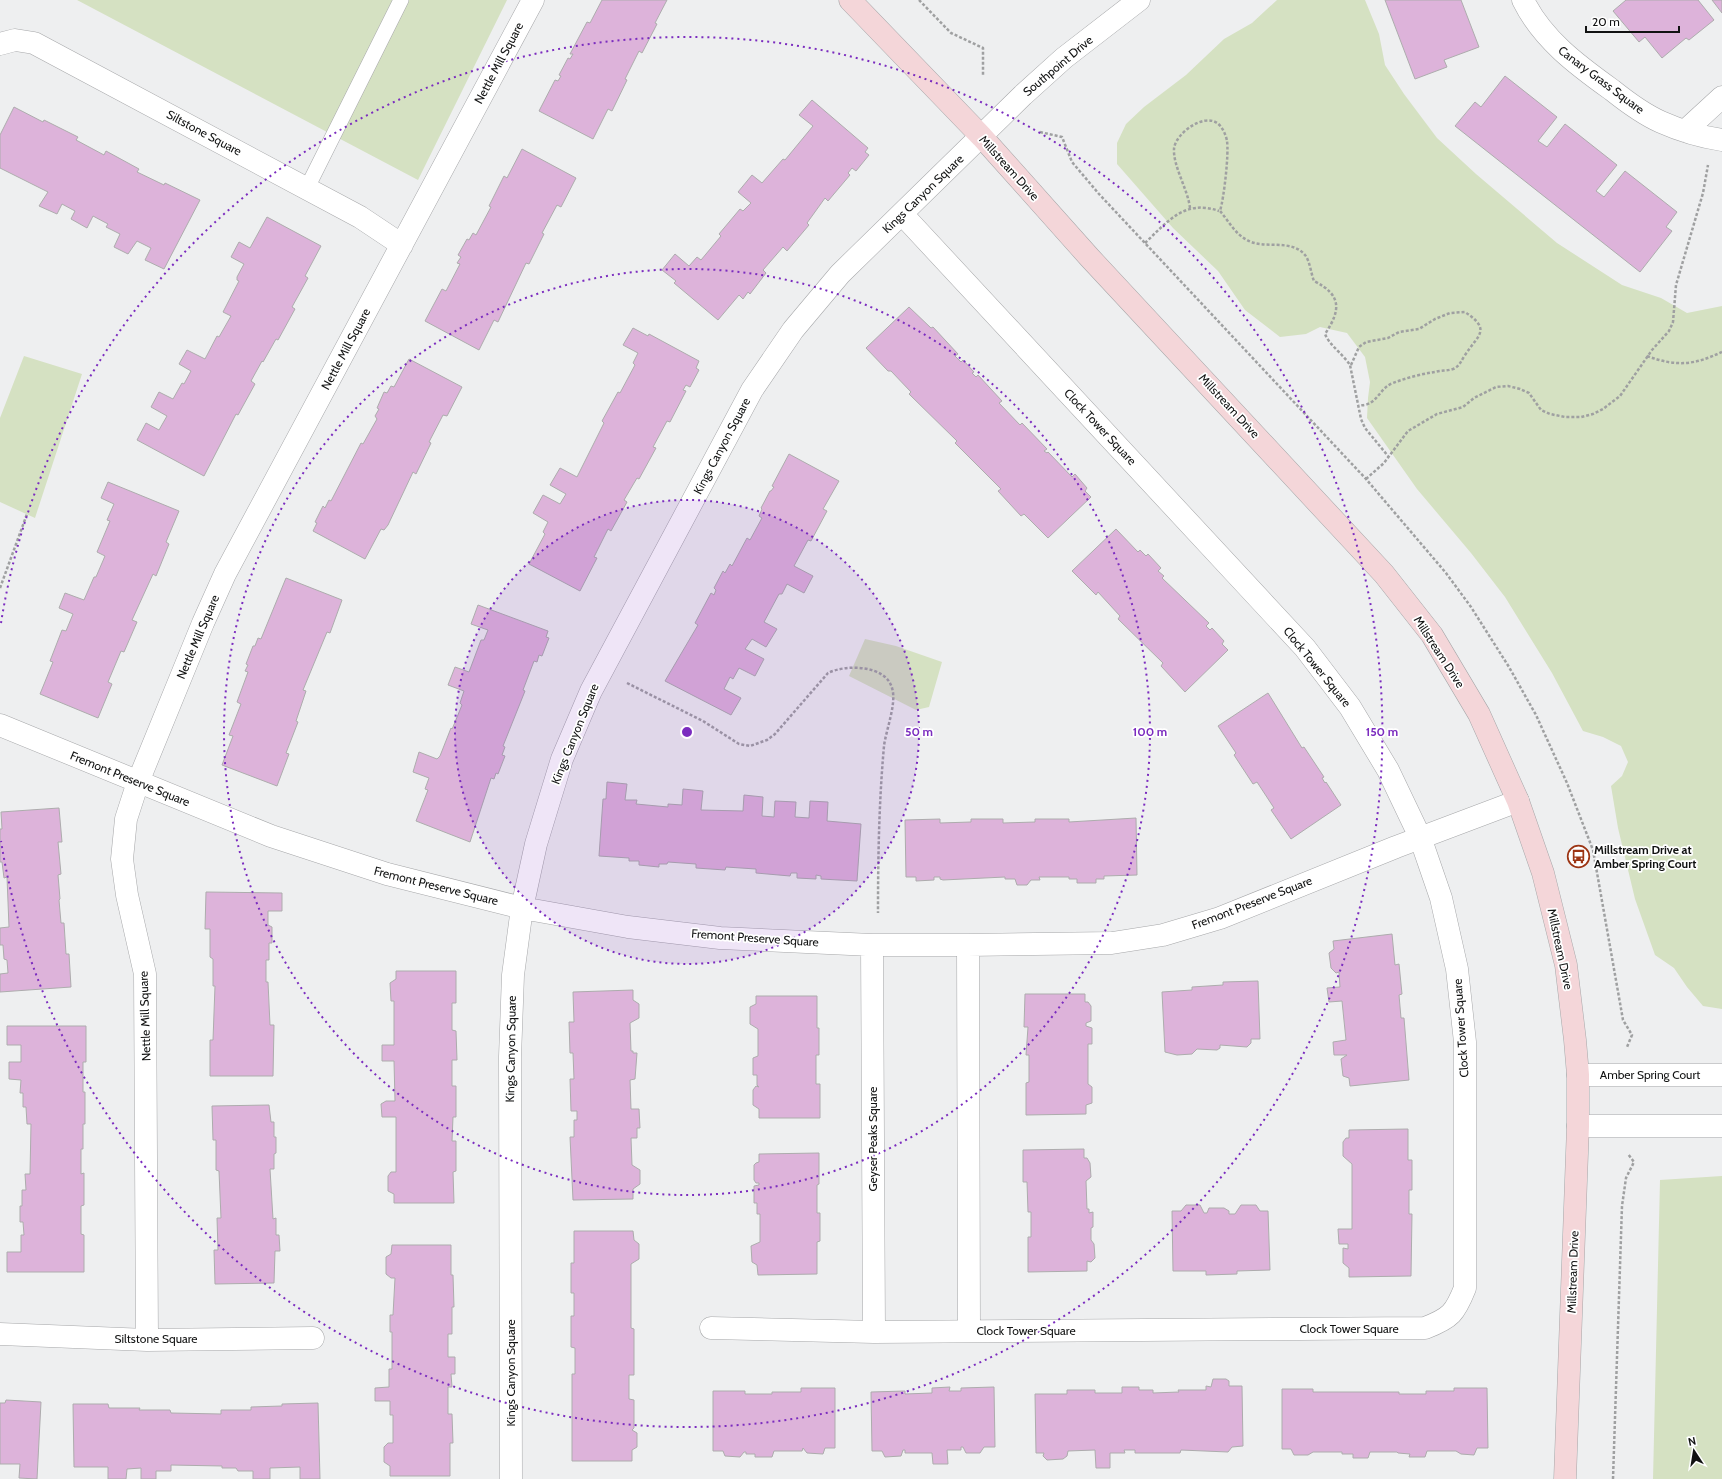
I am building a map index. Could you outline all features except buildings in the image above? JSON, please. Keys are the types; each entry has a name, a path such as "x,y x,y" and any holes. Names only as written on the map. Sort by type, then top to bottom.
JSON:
{"street":[{"name":"Nettle Mill Square","path":"147,1340 145,974 127,895 122,859 126,819 138,782 203,623 225,574 533,0"},
{"name":"Millstream Drive","path":"850,0 982,137 1096,263 1384,574 1432,635 1479,714 1518,801 1543,873 1566,965 1574,1027 1578,1075 1578,1126 1565,1479"},
{"name":"Southpoint Drive","path":"982,137 1023,95 1064,58 1139,0"},
{"name":"Canary Grass Square","path":"1523,0 1539,27 1556,47 1638,110 1661,122 1685,131 1718,139"},
{"name":"Siltstone Square","path":"0,44 15,40 34,42 360,217 402,245"},
{"path":"1685,131 1722,97"},
{"name":"Kings Canyon Square","path":"511,1479 510,1057 513,975 522,908 536,844 562,759 591,691 752,390 793,330 840,274 982,137"},
{"name":"Clock Tower Square","path":"711,1328 874,1332 1425,1328 1444,1321 1459,1306 1465,1288 1465,1042 1457,969 1441,898 1420,837 1385,764 1350,707 1305,648 902,214"},
{"name":"Fremont Preserve Square","path":"0,726 270,836 387,874 522,908 628,927 720,938 872,945 968,945 1112,943 1163,935 1220,918 1420,837 1518,801"},
{"name":"Geyser Peaks Square","path":"872,945 874,1332"},
{"path":"968,945 969,1331"},
{"name":"Amber Spring Court","path":"1578,1075 1722,1075"},
{"path":"1578,1126 1722,1126"},
{"name":"Siltstone Square","path":"0,1334 147,1340 313,1338"}],"lane":[{"path":"307,188 401,0"}],"path":[{"path":"919,0 951,33 983,48 983,76"},
{"path":"1190,208 1189,197 1175,158 1174,148 1177,139 1183,133 1197,123 1210,120 1217,122 1222,127 1227,141 1222,204 1220,211"},
{"path":"1366,479 1384,463 1408,431 1437,414 1463,407 1474,398 1496,388 1508,386 1529,393 1541,410 1550,414 1565,417 1581,417 1593,414 1604,409 1620,396 1647,356 1669,331 1673,322 1676,285 1718,139"},
{"path":"1145,243 1176,215 1190,208 1209,207 1220,211 1239,235 1247,241 1294,246 1305,255 1314,281 1326,287 1333,294 1337,312 1333,322 1325,334 1327,339 1346,358 1350,365 1361,419 1365,428 1388,456"},
{"path":"1350,365 1359,347 1366,342 1388,338 1400,332 1418,329 1435,319 1450,313 1465,312 1476,320 1479,325 1480,334 1476,343 1465,355 1458,366 1452,369 1392,383 1383,388 1370,403 1358,406"},
{"path":"1647,356 1672,364 1688,364 1701,361 1722,352"},
{"path":"0,588 27,514"},
{"path":"623,681 703,720 739,744 750,746 767,740 775,734 828,673 837,668 856,667 882,675 890,682 893,690 892,702 885,744 881,785 878,913"},
{"path":"1614,1479 1622,1206 1626,1178 1634,1162 1628,1154"}],"green space":[{"path":"77,0 507,0 418,180"},
{"path":"1277,0 1365,0 1379,34 1385,65 1404,94 1437,138 1476,174 1557,243 1622,285 1661,298 1687,313 1722,306 1722,1009 1703,1006 1674,968 1655,955 1635,899 1618,828 1611,786 1622,776 1628,762 1621,746 1603,737 1583,731 1552,673 1505,597 1471,553 1417,489 1367,418 1370,382 1365,357 1347,333 1320,327 1306,334 1280,337 1245,310 1218,271 1173,228 1117,164 1117,143 1126,124 1144,107 1186,75 1224,39 1252,23"},
{"path":"24,356 82,374 35,518 0,502 0,418"},
{"path":"865,639 896,646 942,662 929,707 916,710 849,676"},
{"path":"1722,1176 1722,1479 1653,1479 1660,1180"}],"place":[{"name":"Millstream Drive at Amber Spring Court","path":"1579,857"}]}
